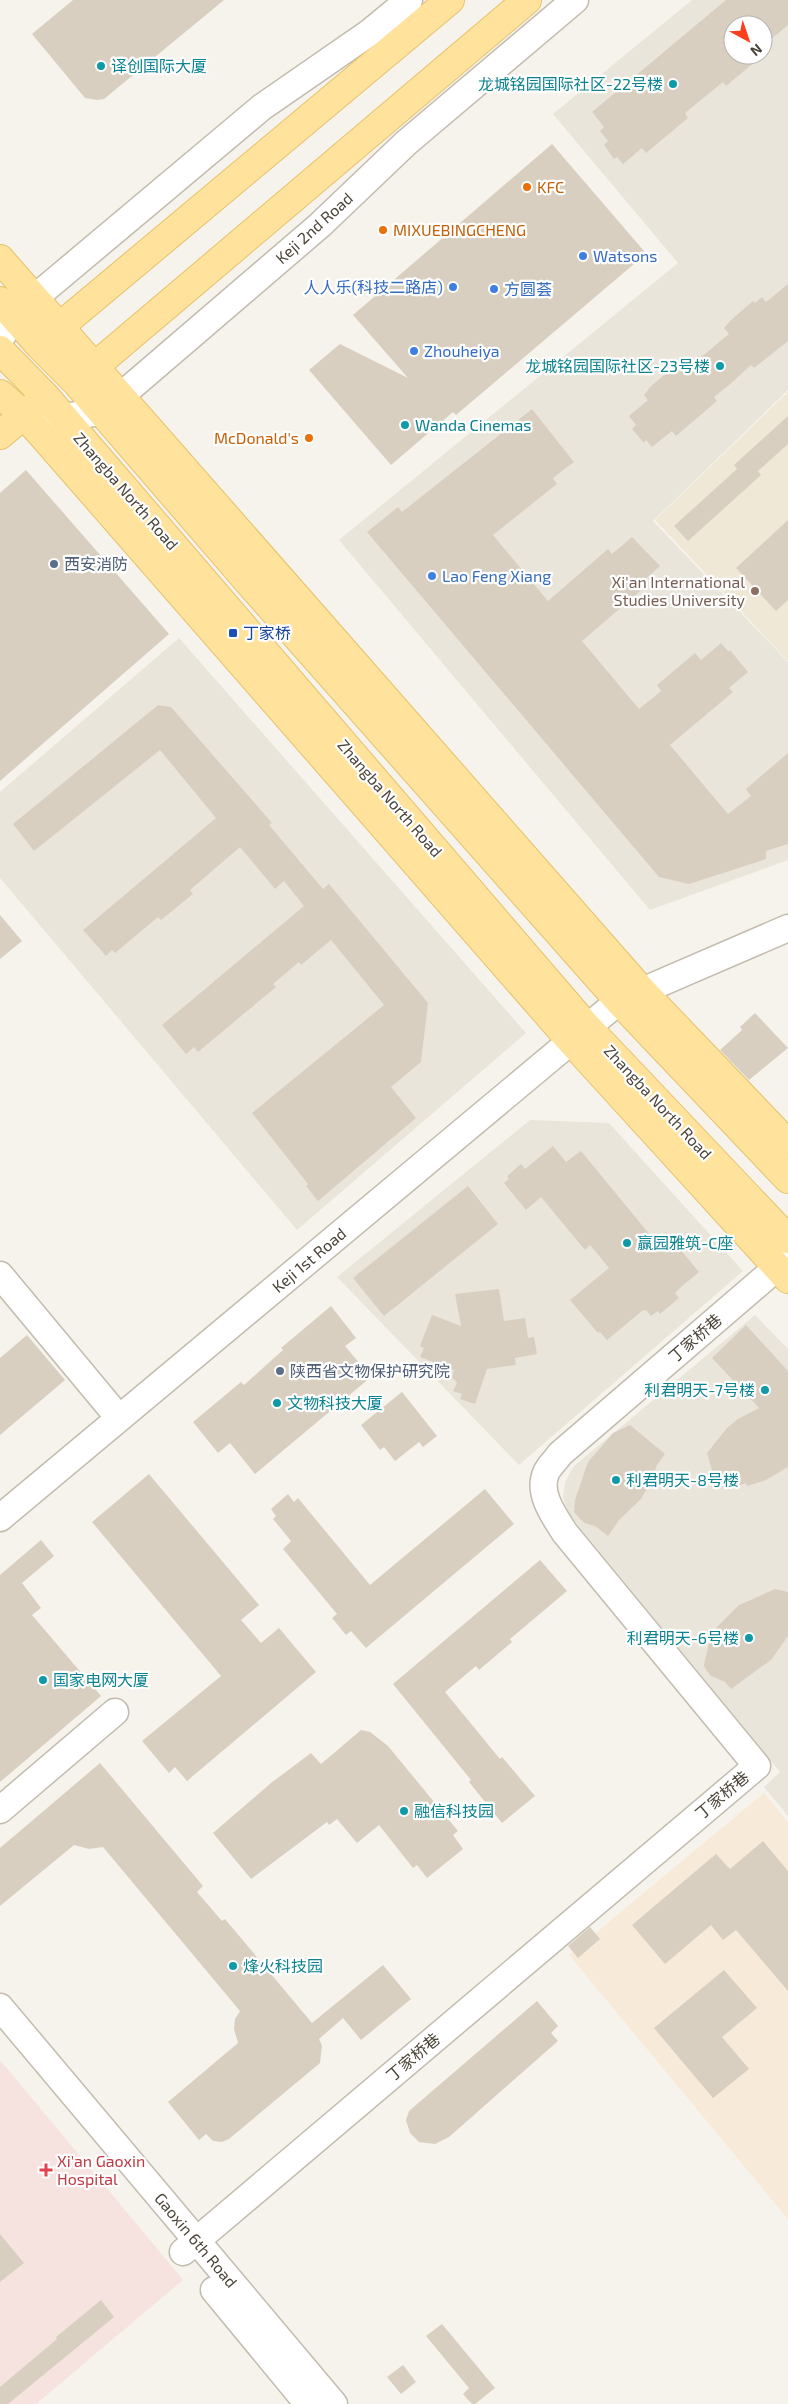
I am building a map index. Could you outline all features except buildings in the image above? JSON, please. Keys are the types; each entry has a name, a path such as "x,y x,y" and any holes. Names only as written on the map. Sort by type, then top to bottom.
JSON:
{"main road":[{"path":"10,380 39,345 59,327 450,0"},
{"path":"0,435 24,415 54,407 85,374 527,0"},
{"path":"0,259 59,327 85,374"},
{"name":"Zhangba North Road","path":"7,309 39,345 85,374 112,403 251,585 630,996 788,1179"},
{"name":"Zhangba North Road","path":"0,350 10,380 54,407 579,1034 788,1239"},
{"path":"0,394 24,415 42,435 579,1034 784,1268"},
{"path":"630,996 788,1144"}],"street":[{"path":"0,340 7,309 35,299 262,107 369,33 408,0"},
{"name":"Keji 2nd Road","path":"112,403 320,225 406,142 575,0"},
{"path":"42,435 54,407 112,403"},
{"name":"Keji 1st Road","path":"0,1518 579,1034 630,996 788,928"},
{"name":"丁家桥巷","path":"189,2246 757,1766 565,1533 551,1511 544,1490 546,1474 560,1454 784,1268"},
{"path":"0,1275 119,1418"},
{"path":"0,1810 116,1712"},
{"name":"Gaoxin 6th Road","path":"0,2007 189,2246 308,2404"},
{"name":"Gaoxin 6th Road","path":"0,2035 334,2404"}],"shaded area":[{"path":"692,0 788,0 788,390 653,521 788,662 788,860 650,910 339,540 678,263 553,114"},
{"name":"Xi'an International Studies University","path":"788,392 788,661 655,520"},
{"path":"179,638 526,1033 297,1230 0,878 0,792"},
{"path":"530,1120 609,1123 743,1271 519,1465 337,1277"},
{"path":"755,1315 788,1349 788,1816 764,1787 780,1772 568,1513 563,1497 565,1482 574,1466"},
{"path":"764,1793 788,1822 788,2219 569,1955"},
{"name":"Xi'an Gaoxin Hospital","path":"0,2060 183,2280 36,2404 0,2404"}],"place":[{"name":"译创国际大厦","path":"101,66"},
{"name":"龙城铭园国际社区-22号楼","path":"673,84"},
{"name":"KFC","path":"527,187"},
{"name":"MIXUEBINGCHENG","path":"383,230"},
{"name":"Watsons","path":"583,256"},
{"name":"人人乐(科技二路店)","path":"453,287"},
{"name":"方圆荟","path":"494,289"},
{"name":"Zhouheiya","path":"414,351"},
{"name":"龙城铭园国际社区-23号楼","path":"720,366"},
{"name":"Wanda Cinemas","path":"405,425"},
{"name":"McDonald's","path":"309,438"},
{"name":"西安消防","path":"54,564"},
{"name":"Lao Feng Xiang","path":"432,576"},
{"name":"Xi'an International Studies University","path":"755,591"},
{"name":"丁家桥","path":"233,633"},
{"name":"赢园雅筑-C座","path":"627,1243"},
{"name":"陕西省文物保护研究院","path":"280,1371"},
{"name":"利君明天-7号楼","path":"765,1390"},
{"name":"文物科技大厦","path":"277,1403"},
{"name":"利君明天-8号楼","path":"616,1480"},
{"name":"利君明天-6号楼","path":"749,1638"},
{"name":"国家电网大厦","path":"43,1680"},
{"name":"融信科技园","path":"404,1811"},
{"name":"烽火科技园","path":"233,1966"},
{"name":"Xi'an Gaoxin Hospital","path":"46,2170"}]}
